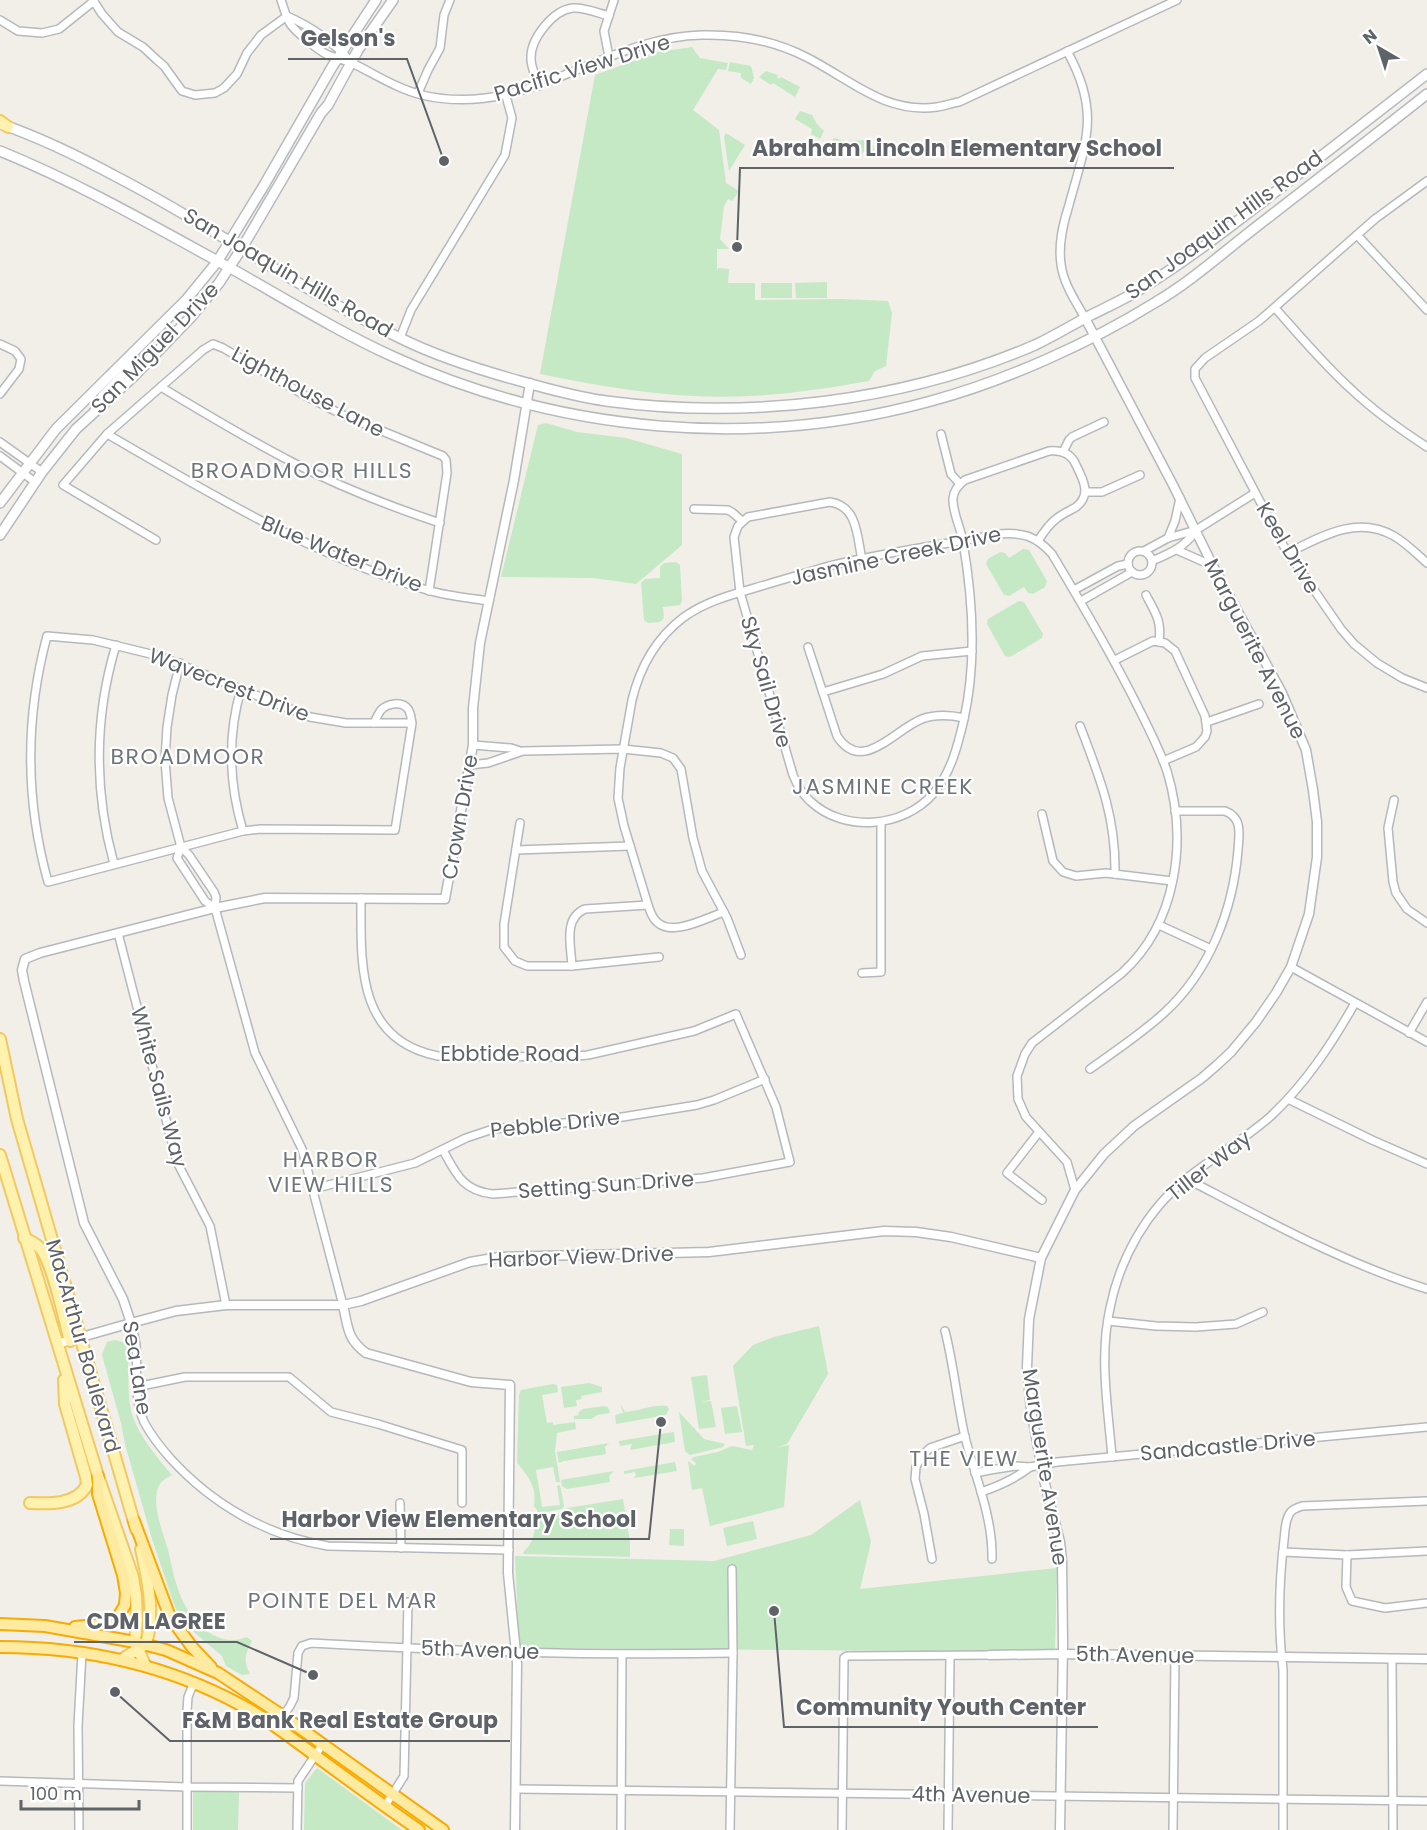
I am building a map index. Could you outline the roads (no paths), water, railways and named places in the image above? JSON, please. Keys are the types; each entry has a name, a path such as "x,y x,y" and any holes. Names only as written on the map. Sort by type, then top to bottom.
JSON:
{"highway":[{"path":"61,1628 105,1624 118,1617 125,1605 123,1575 98,1494 98,1476"},
{"path":"134,1521 170,1617 192,1647 218,1673"},
{"path":"0,1624 61,1628 166,1650 218,1673 283,1716 443,1830"},
{"path":"0,1647 28,1647 121,1660 145,1665 194,1682 240,1704 284,1732 419,1830"}],"main road":[{"name":"San Miguel Drive","path":"0,503 63,421 186,300 217,262 339,55 376,0"},
{"name":"San Miguel Drive","path":"0,535 42,472 76,429 134,376 192,316 230,268 351,62 393,0"},
{"name":"San Joaquin Hills Road","path":"2,124 30,134 94,164 153,195 329,302 423,349 530,384 604,401 680,407 746,407 801,405 874,394 941,377 1036,344 1132,295 1173,268 1427,74"},
{"name":"San Joaquin Hills Road","path":"0,151 69,182 230,268 350,336 446,379 513,401 603,419 703,429 772,427 844,420 931,402 1008,375 1094,337 1158,301 1200,271 1427,94"},
{"name":"MacArthur Boulevard","path":"0,1039 17,1119 76,1339 134,1521 149,1582 149,1628 140,1645"},
{"name":"MacArthur Boulevard","path":"0,1155 98,1476 133,1577 140,1645 145,1665"},
{"path":"24,1238 42,1250 76,1339"},
{"path":"30,1503 48,1504 64,1501 80,1494 87,1485 65,1404 63,1362"},
{"path":"121,1660 140,1645"}],"street":[{"path":"0,20 18,31 37,33 50,31 59,29 94,0 102,14 118,32 143,47 164,66 182,91 195,95 215,93 224,88 237,74 247,53 261,35 287,16"},
{"path":"280,0 292,27 325,54 339,55"},
{"path":"418,93 440,48 444,15 450,0"},
{"path":"609,57 604,31 614,0"},
{"name":"Pacific View Drive","path":"351,62 387,82 418,93 463,100 506,96 539,86 609,57 660,41 702,35 747,38 780,46 808,58 877,99 911,108 937,107 959,102 1177,0"},
{"path":"539,86 532,68 531,53 551,18 564,10 573,8 609,16"},
{"path":"287,16 298,20 339,55 351,62"},
{"name":"Marguerite Avenue","path":"1060,1830 1062,1560 1031,1410 1027,1367 1029,1319 1041,1258 1075,1190 1104,1154 1134,1126 1202,1078 1231,1052 1256,1022 1291,967 1309,914 1317,857 1317,822 1306,750 1281,693 1068,287 1061,266 1062,234 1086,141 1088,120 1084,88 1067,51"},
{"path":"400,338 411,310 505,155 512,118 506,96"},
{"path":"1427,181 1384,212 1275,308 1353,391 1388,420 1427,447"},
{"path":"1357,235 1427,310"},
{"name":"Keel Drive","path":"1275,308 1205,358 1195,369 1194,378 1288,553 1329,614 1354,644 1377,663 1427,688"},
{"path":"0,344 15,351 21,359 19,369 0,394"},
{"name":"Lighthouse Lane","path":"161,387 213,344 343,416 443,456 446,460 447,473 429,591"},
{"path":"94,412 102,396 132,366 135,359 133,353"},
{"name":"Crown Drive","path":"25,959 40,953 215,908 265,898 445,899 472,745 473,708 480,643 528,404 530,384"},
{"path":"156,540 63,485 107,434 161,387 292,462 372,499 440,524"},
{"path":"1063,452 1072,437 1104,422"},
{"name":"Blue Water Drive","path":"107,434 262,523 315,548 429,591 489,601"},
{"path":"941,434 951,474 960,484 965,480 1049,451 1063,452 1074,460 1084,483 1085,492 1079,504 1054,520 1038,541 1052,554 1115,660 1163,761 1175,811 1177,848 1172,881 1166,908 1152,938 1133,963 1122,973 1039,1036 1025,1054 1017,1076 1018,1099 1026,1117 1067,1162 1075,1190"},
{"path":"0,442 42,472"},
{"path":"0,456 35,482"},
{"path":"1085,492 1102,492 1140,475"},
{"name":"Sky Sail Drive","path":"741,521 734,537 740,592 798,787 811,802 831,815 853,822 881,822 908,813 934,792 949,769 964,718 970,685 972,617 963,540 953,502 960,484"},
{"path":"1144,551 1168,538 1196,530 1255,493"},
{"path":"1168,538 1175,521 1180,498"},
{"path":"694,509 728,510 741,521 754,515 830,502 837,503 851,515 862,560"},
{"path":"1288,553 1338,530 1361,527 1383,531 1394,536 1427,563"},
{"path":"1152,561 1177,550 1196,530"},
{"name":"Jasmine Creek Drive","path":"724,912 678,929 670,929 657,923 648,905 620,812 618,784 635,687 653,649 672,627 693,611 713,601 831,566 1014,532 1038,541"},
{"path":"1140,550 1150,555 1152,561 1148,572 1140,575 1132,572 1128,564 1132,553 1140,550"},
{"path":"1177,550 1213,566"},
{"path":"1074,590 1118,566 1128,564"},
{"path":"1081,601 1132,572"},
{"path":"1146,595 1161,627 1159,641"},
{"name":"Wavecrest Drive","path":"114,864 48,882 33,815 30,770 33,702 47,636 116,645 180,663 310,717 346,723 412,723"},
{"path":"1115,660 1147,643 1159,641 1175,651 1207,722 1207,731 1201,743 1196,747 1163,761"},
{"path":"116,645 103,699 98,754 102,810 114,864 243,831 261,829 395,830 412,723 410,711 406,706 397,703 388,705 382,709 374,723"},
{"path":"808,647 837,736 846,747 860,752 868,751 924,718 947,715 964,718"},
{"path":"823,692 883,674 922,656 972,651"},
{"path":"180,663 169,711 165,760 168,798 181,847 189,855 216,897 215,908 255,1053 298,1141 313,1189 351,1338 355,1345 366,1353 471,1382 510,1385 510,1607 516,1651 515,1830"},
{"path":"241,689 235,712 231,760 236,808 243,831"},
{"path":"1207,722 1259,704"},
{"path":"1080,726 1109,806 1115,844 1115,874"},
{"path":"472,745 511,748 520,751"},
{"path":"488,763 490,747"},
{"path":"469,765 488,763 520,751 623,749 666,754 678,763 681,769 696,855 709,886 724,912 741,955"},
{"path":"1394,800 1388,828 1393,882 1396,893 1407,909 1427,923"},
{"path":"1090,1069 1165,1012 1188,987 1211,949 1220,928 1232,891 1237,861 1238,822 1225,811 1175,811"},
{"path":"1042,814 1053,861 1063,872 1076,876 1094,873 1115,874 1172,881"},
{"path":"862,973 881,972 881,822"},
{"path":"520,823 504,924 504,947 511,957 521,965 527,966 572,966 659,957"},
{"path":"516,850 630,846"},
{"path":"181,847 177,858 206,901 215,908"},
{"name":"Ebbtide Road","path":"361,898 362,961 371,1004 376,1016 392,1035 408,1046 438,1056 566,1057 588,1055 694,1031 736,1014 765,1079"},
{"path":"572,966 570,925 576,914 585,909 648,905"},
{"path":"1159,925 1211,949"},
{"name":"White Sails Way","path":"118,933 177,1162 210,1226 226,1305"},
{"name":"Sea Lane","path":"25,959 22,970 24,981 84,1223 123,1299 136,1344 136,1388 144,1421 160,1446 186,1475 217,1500 242,1516 303,1542 328,1546 509,1550"},
{"path":"1291,967 1427,1042"},
{"path":"1409,1033 1427,1002"},
{"name":"Tiller Way","path":"1112,1457 1105,1376 1108,1321 1115,1287 1123,1263 1134,1242 1154,1212 1169,1195 1187,1179 1244,1139 1288,1099 1323,1056 1355,1003"},
{"name":"Pebble Drive","path":"313,1189 415,1162 466,1138 493,1129 610,1119 697,1105 714,1101 765,1079"},
{"name":"Setting Sun Drive","path":"443,1150 462,1181 477,1191 493,1194 692,1179 789,1162 779,1115 765,1079"},
{"path":"1288,1099 1427,1164"},
{"path":"1039,1132 1007,1173 1042,1200"},
{"path":"1187,1179 1321,1246 1367,1267 1427,1289"},
{"name":"Harbor View Drive","path":"57,1344 176,1311 226,1305 343,1305 361,1301 470,1262 499,1257 709,1252 884,1231 916,1232 951,1237 1041,1258"},
{"path":"1108,1321 1196,1327 1236,1324 1263,1312"},
{"path":"945,1331 952,1356 965,1436 988,1517 992,1559"},
{"path":"136,1388 185,1377 289,1377 331,1412 462,1450 462,1503"},
{"name":"Sandcastle Drive","path":"975,1473 1015,1466 1030,1467 1427,1427"},
{"path":"932,1559 915,1479 916,1467 921,1457 930,1448 965,1436"},
{"name":"Sandcastle Drive","path":"981,1492 1018,1477 1030,1467"},
{"path":"1284,1830 1283,1552 1287,1517 1302,1506 1427,1501"},
{"path":"400,1503 400,1548"},
{"path":"1283,1552 1347,1555 1427,1551"},
{"path":"1347,1555 1346,1587 1352,1601 1385,1608 1427,1603"},
{"path":"730,1830 732,1569"},
{"path":"385,1806 404,1776 408,1602"},
{"name":"5th Avenue","path":"283,1716 294,1698 298,1653 302,1646 311,1643 622,1655 733,1653"},
{"path":"79,1830 78,1726 82,1653"},
{"name":"5th Avenue","path":"842,1793 844,1658 847,1656 1063,1654 1427,1659"},
{"path":"621,1830 622,1655"},
{"path":"948,1830 950,1656"},
{"path":"1173,1830 1175,1656"},
{"path":"1392,1659 1393,1830"},
{"path":"187,1830 187,1698 194,1682"},
{"path":"297,1830 298,1781 322,1745"},
{"path":"0,1781 298,1788"},
{"name":"4th Avenue","path":"516,1789 1427,1801"},
{"path":"842,1793 842,1830"}],"place":[{"name":"Gelson's","path":"444,161"},
{"name":"Abraham Lincoln Elementary School","path":"737,247"},
{"name":"Harbor View Elementary School","path":"661,1422"},
{"name":"Community Youth Center","path":"774,1611"},
{"name":"CDM LAGREE","path":"313,1675"},
{"name":"F&M Bank Real Estate Group","path":"115,1692"}],"district":[{"name":"BROADMOOR HILLS","path":"302,470"},
{"name":"BROADMOOR","path":"188,756"},
{"name":"JASMINE CREEK","path":"883,786"},
{"name":"HARBOR VIEW HILLS","path":"331,1172"},
{"name":"THE VIEW","path":"964,1458"},
{"name":"POINTE DEL MAR","path":"343,1600"}]}
